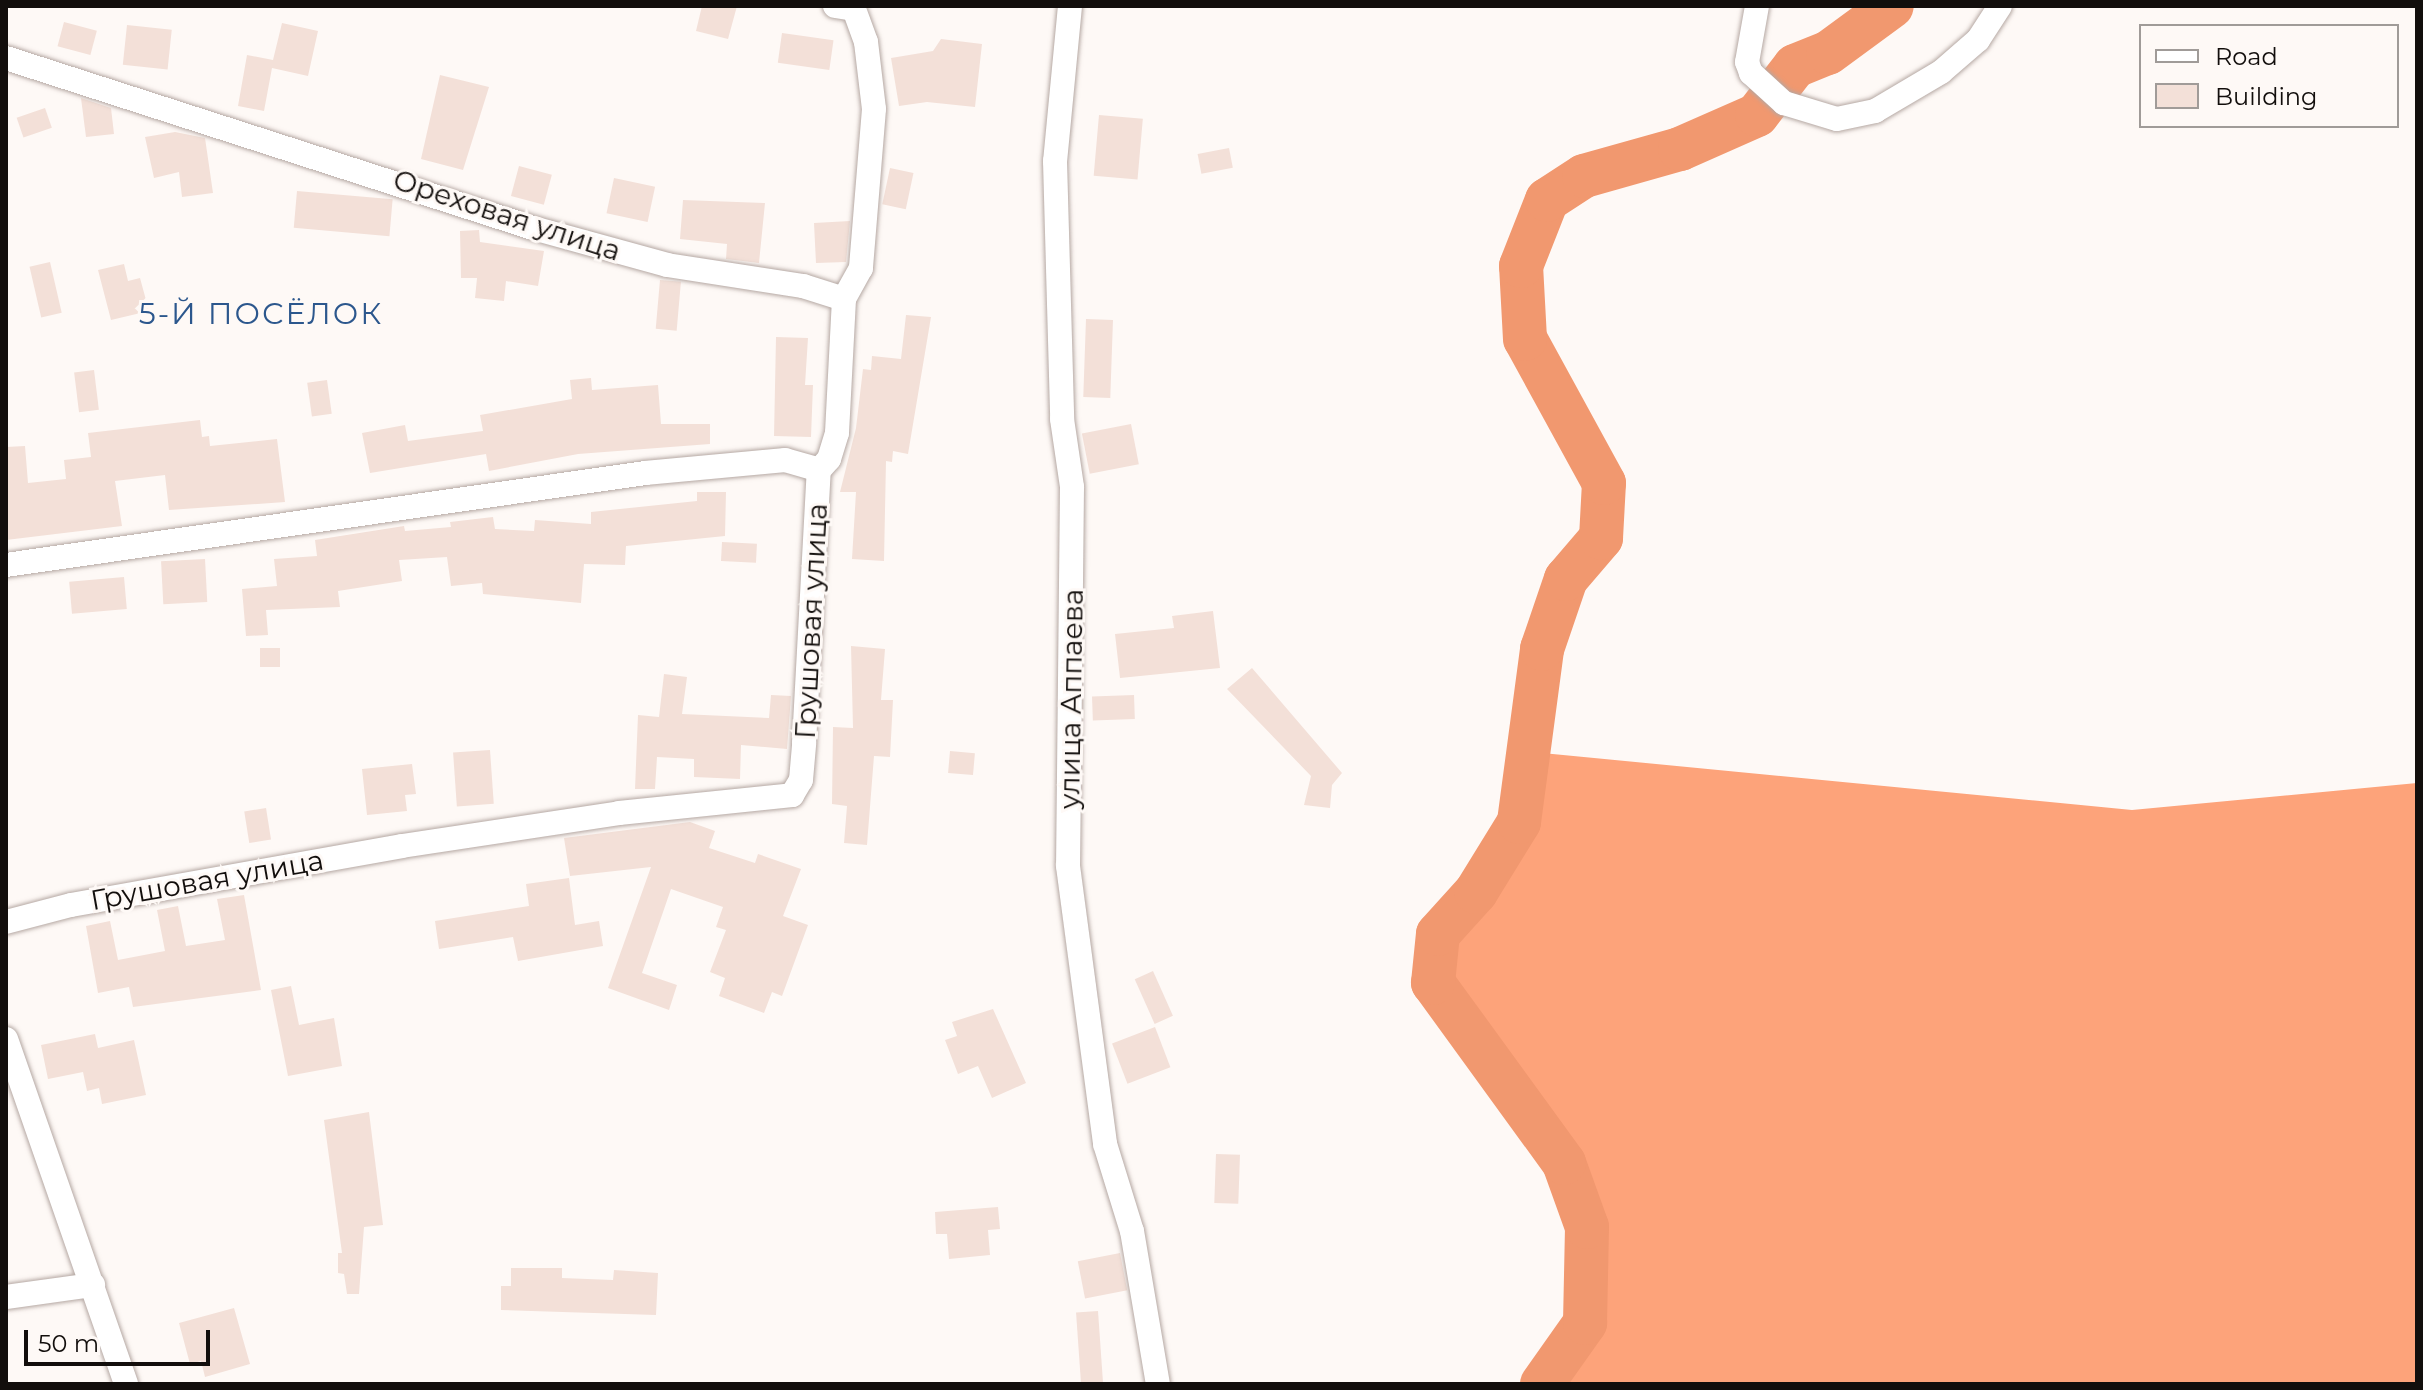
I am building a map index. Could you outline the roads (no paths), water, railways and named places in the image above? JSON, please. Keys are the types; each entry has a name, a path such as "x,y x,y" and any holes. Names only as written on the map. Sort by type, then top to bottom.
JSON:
{"street":[{"name":"улица Аппаева","path":"1070,6 1055,161 1060,377 1073,498 1068,866 1105,1144 1132,1231 1158,1384"},
{"path":"1757,6 1747,62 1751,73 1784,103 1837,119 1890,104 1941,72 1978,40 2000,6"},
{"path":"819,470 829,459 837,433 844,299 861,268 874,109 866,42 848,7"},
{"name":"Ореховая улица","path":"6,58 533,228 667,265 803,286 844,299"},
{"name":"Грушовая улица","path":"6,565 645,473 785,460 819,470 801,780 792,795 402,846 71,905 6,922"},
{"path":"6,1039 126,1384"},
{"path":"6,1297 93,1285"}],"waterway":[{"path":"1542,1384 1585,1323 1587,1227 1564,1163 1433,983 1438,934 1476,892 1519,822 1542,649 1566,579 1601,538 1604,483 1525,339 1521,266 1547,200 1584,176 1680,149 1757,115 1795,66 1828,53 1892,6"}],"district":[{"name":"5-Й ПОСЁЛОК","path":"261,314"}]}
